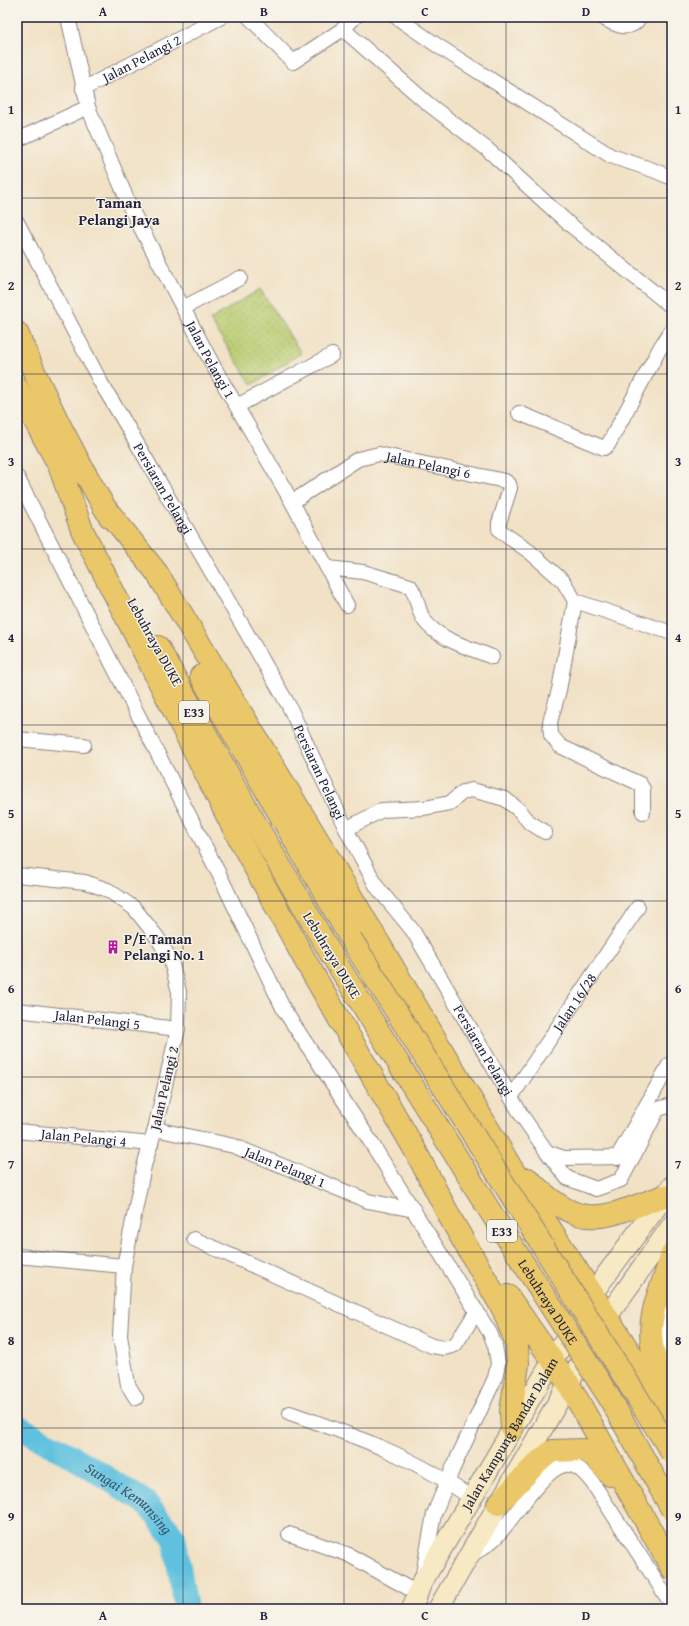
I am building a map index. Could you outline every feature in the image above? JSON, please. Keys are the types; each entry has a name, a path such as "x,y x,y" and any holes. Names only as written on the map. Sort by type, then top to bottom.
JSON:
{"highway":[{"name":"Lebuhraya DUKE","path":"17,333 47,402 74,455 351,939 672,1453"},
{"name":"Lebuhraya DUKE","path":"17,388 245,805 330,954 490,1211 609,1397 672,1509"},
{"path":"60,468 82,530 234,829 305,960 415,1150 490,1270 568,1382 672,1568"},
{"path":"103,505 157,573 181,617 325,852 502,1152 672,1418"},
{"path":"415,1150 453,1223 503,1309 517,1345 518,1364 510,1411 512,1429"},
{"path":"502,1152 544,1195 555,1204 578,1215 589,1218 604,1217 668,1191"},
{"path":"672,1254 653,1314 650,1333 658,1366 672,1405"},
{"path":"498,1504 537,1463 552,1451 567,1449 584,1450 596,1457 613,1479 630,1494"}],"street":[{"name":"Jalan Pelangi 1","path":"68,17 88,107 132,209 215,369 292,502 328,568 346,605"},
{"name":"Jalan Pelangi 2","path":"83,89 221,17"},
{"path":"251,18 294,62 343,29 355,17"},
{"path":"396,17 444,51 611,156 654,170 672,178"},
{"path":"601,17 616,25 626,28 637,23 640,17"},
{"path":"343,29 426,103 487,149 568,223 672,307"},
{"path":"17,140 88,107"},
{"name":"Persiaran Pelangi","path":"17,222 101,383 124,420 286,700 346,829 377,887 413,931 511,1097 546,1152 566,1178 596,1189 621,1180 658,1109 672,1105"},
{"path":"183,308 240,278"},
{"path":"519,413 604,448 608,445 660,348 672,330"},
{"path":"237,406 332,355"},
{"name":"Jalan Pelangi 6","path":"292,502 358,459 379,454 505,481 510,488 499,523 499,529 530,552 563,581 575,601"},
{"path":"17,477 220,876 284,1010 414,1210 477,1311 495,1346 498,1363 495,1378 447,1481 434,1514 417,1595 347,1554 288,1534"},
{"path":"328,568 363,572 410,586 414,591 417,605 424,621 446,639 492,657"},
{"path":"643,812 643,789 640,784 560,746 550,735 550,722 559,690 575,601 672,632"},
{"path":"17,739 84,745"},
{"path":"346,829 382,810 424,808 450,803 463,792 472,790 505,799 520,811 528,822 545,832"},
{"name":"Jalan Pelangi 2","path":"17,875 85,882 108,890 134,908 157,937 171,961 179,992 178,1029 156,1129 144,1166 124,1266 120,1336 128,1385 136,1398"},
{"name":"Jalan 16/28","path":"511,1097 638,908"},
{"name":"Jalan Pelangi 5","path":"17,1010 178,1029"},
{"path":"617,1158 669,1065"},
{"name":"Jalan Pelangi 1","path":"156,1129 234,1146 368,1200 414,1210"},
{"name":"Jalan Pelangi 4","path":"17,1131 151,1144"},
{"path":"546,1152 564,1158 632,1157"},
{"name":"Jalan Kampung Bandar Dalam","path":"417,1595 471,1498 592,1294 668,1191"},
{"name":"Jalan Kampung Bandar Dalam","path":"438,1609 568,1382 607,1318 672,1225"},
{"path":"194,1239 432,1346 444,1348 456,1344 477,1311"},
{"path":"17,1256 124,1266"},
{"path":"672,1287 663,1313 662,1330 666,1354 672,1368"},
{"path":"290,1413 355,1436 447,1481 471,1498"},
{"path":"466,1560 496,1537 552,1471 566,1465 575,1466 584,1472 592,1482 672,1605"}],"green space":[{"path":"260,289 301,353 252,385 210,320"}],"waterway":[{"name":"Sungai Kemunsing","path":"17,1426 80,1461 145,1502 174,1537 186,1609"}],"place":[{"name":"P/E Taman Pelangi No. 1","path":"113,947"}],"district":[{"name":"Taman Pelangi Jaya","path":"119,210"}]}
